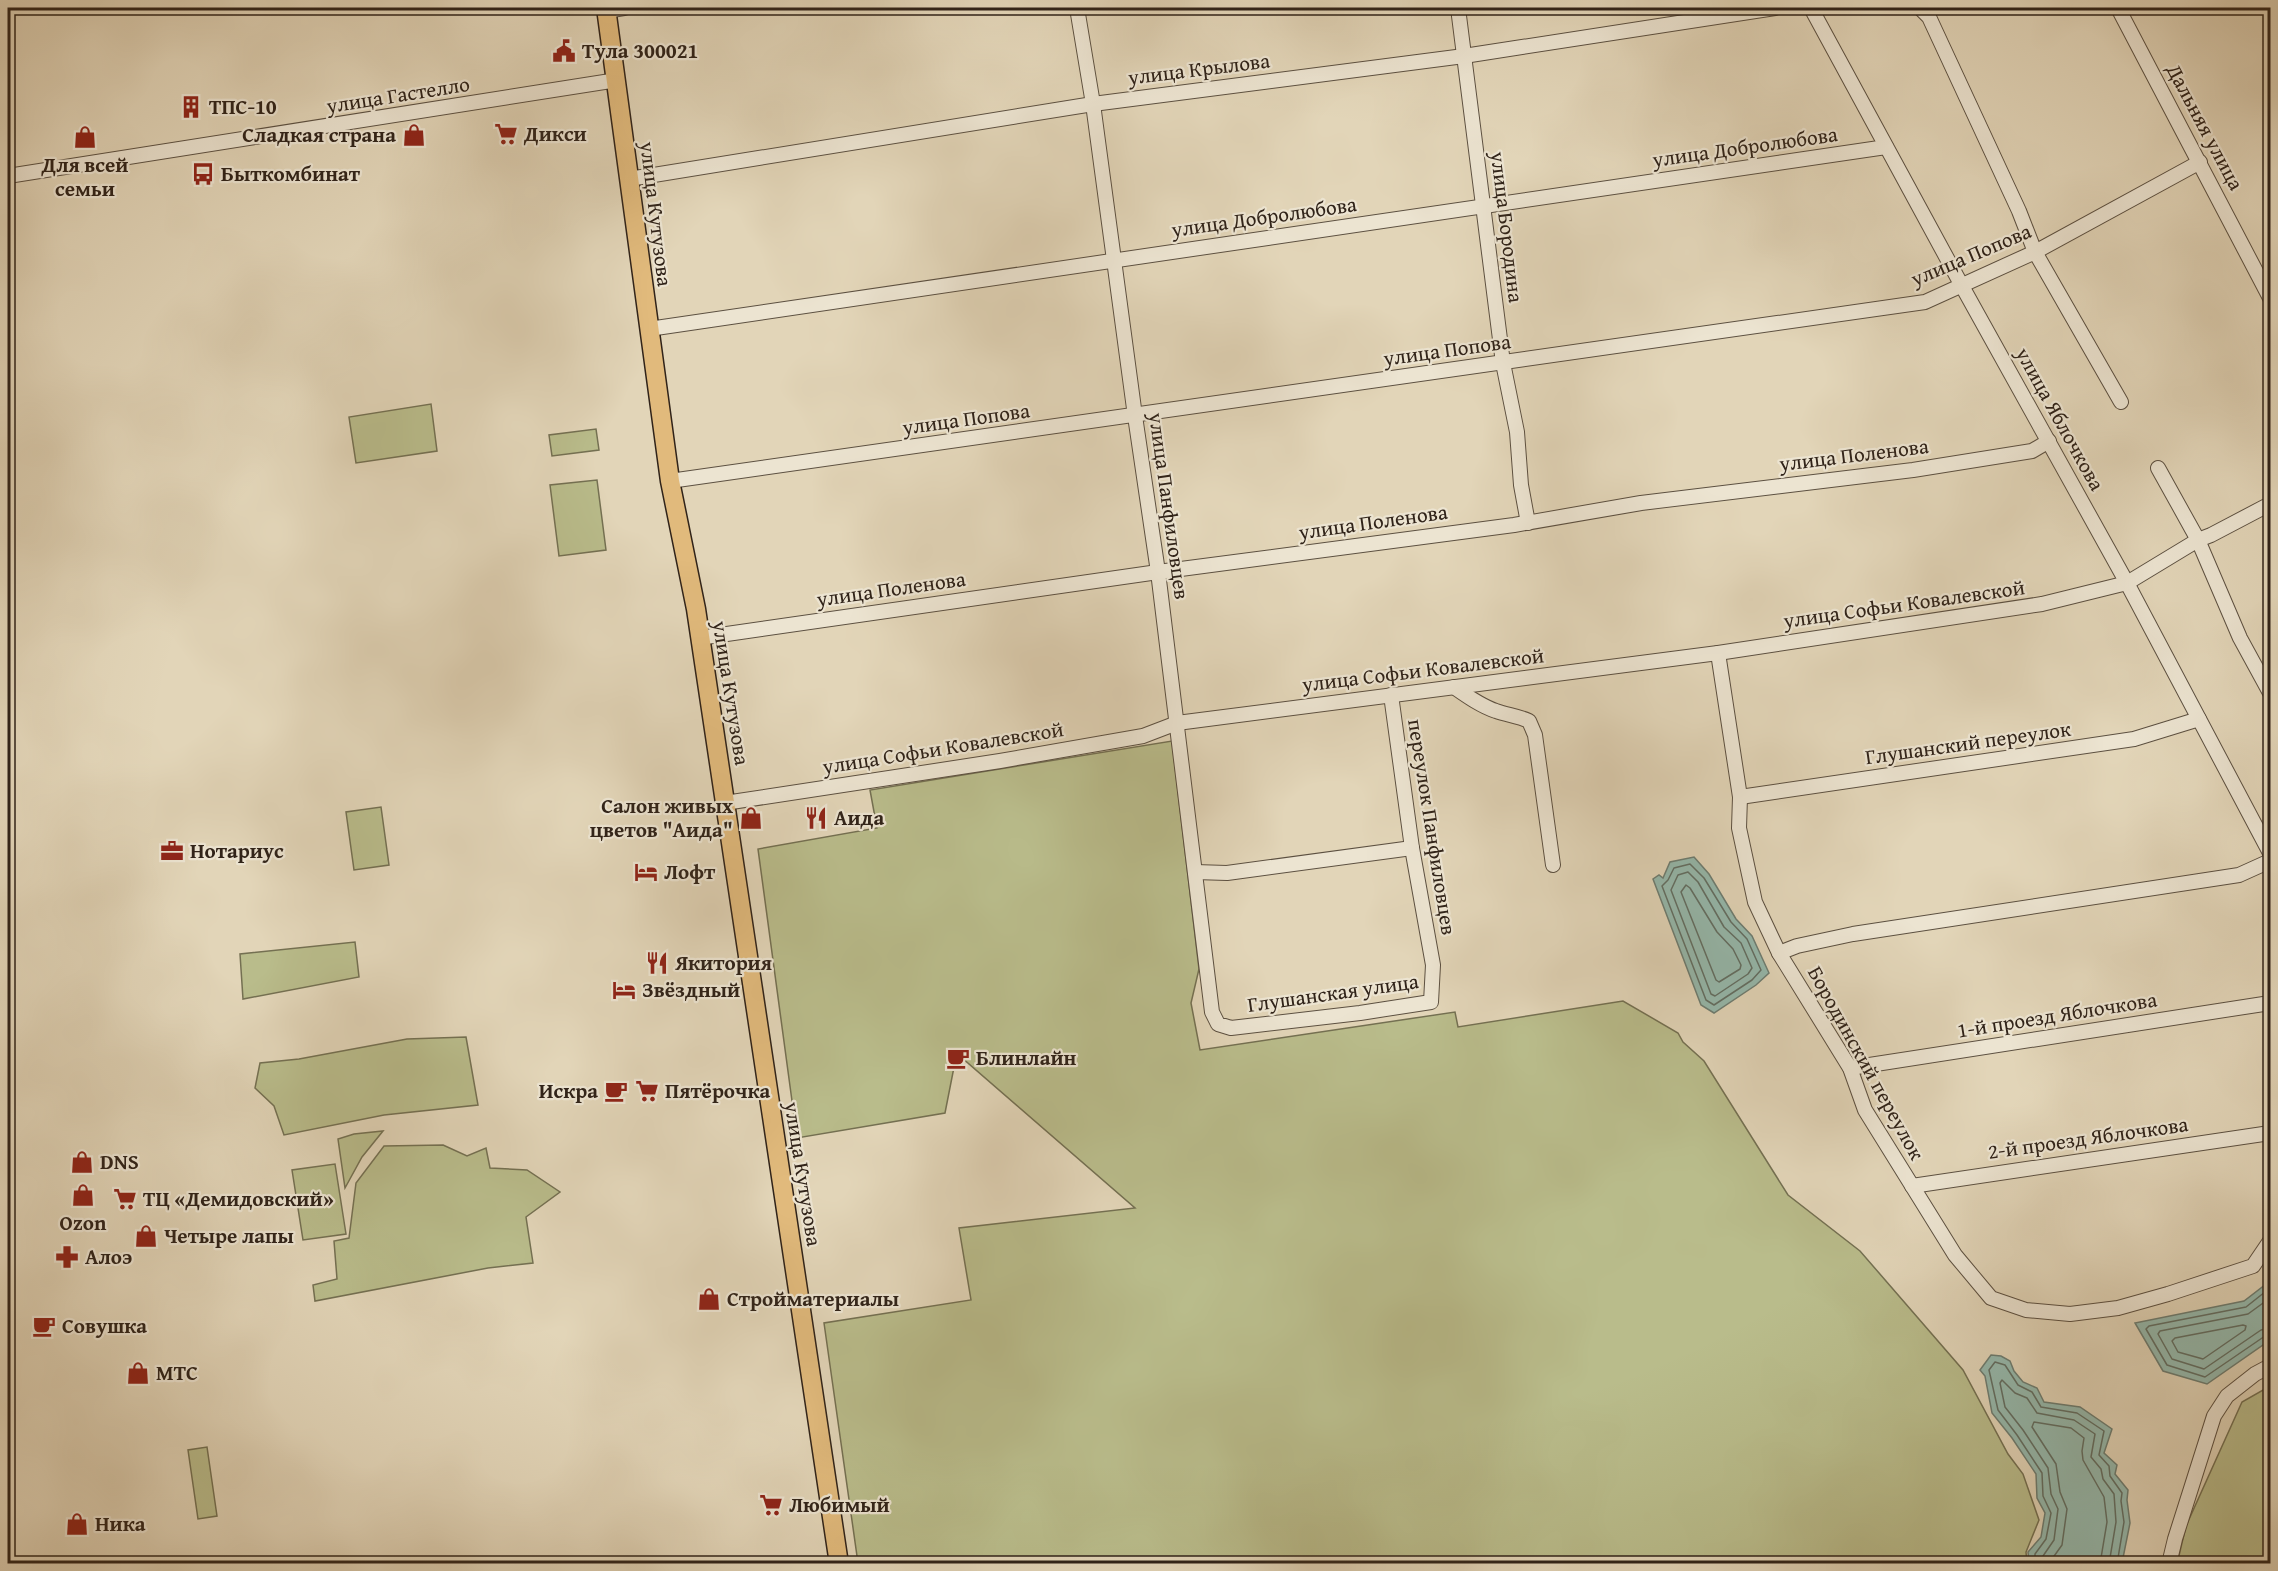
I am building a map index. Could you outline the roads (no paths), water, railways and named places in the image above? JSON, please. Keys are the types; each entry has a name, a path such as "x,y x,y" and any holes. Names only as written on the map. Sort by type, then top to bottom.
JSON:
{"main road":[{"name":"улица Кутузова","path":"612,9 617,80 629,179 670,481 696,609 839,1563"}],"street":[{"name":"улица Панфиловцев","path":"1077,8 1093,104 1158,572 1212,1012"},
{"name":"улица Бородина","path":"1458,8 1503,363 1517,432 1521,486 1528,523"},
{"name":"улица Крылова","path":"629,179 1093,104 1464,56 1775,8"},
{"name":"улица Яблочкова","path":"1811,8 2127,583 2271,853"},
{"path":"1920,8 1929,17 2019,211 2035,252 2121,402"},
{"name":"Дальняя улица","path":"2118,8 2271,298"},
{"name":"улица Гастелло","path":"8,176 575,89 617,80"},
{"name":"улица Добролюбова","path":"649,328 1886,147"},
{"name":"улица Попова","path":"670,481 1925,302 2035,252 2200,162"},
{"name":"улица Поленова","path":"699,638 1158,572 1528,523 1641,503 1913,470 2032,451 2049,441"},
{"path":"2158,468 2198,540 2240,638 2271,693"},
{"name":"улица Софьи Ковалевской","path":"725,803 1000,761 1132,738 1177,723 1718,652 2042,604 2127,583 2198,540 2271,504"},
{"name":"Бородинский переулок","path":"1718,652 1740,797 1739,828 1755,902 1779,953 1850,1068 1865,1110 1955,1255 1991,1298 2026,1310 2070,1314 2118,1308 2253,1266 2271,1241"},
{"path":"1454,687 1483,706 1529,721 1535,735 1553,865"},
{"name":"переулок Панфиловцев","path":"1390,695 1412,848 1433,965"},
{"name":"Глушанский переулок","path":"1740,797 2134,739 2199,718"},
{"path":"1195,872 1227,873 1412,848"},
{"path":"1779,953 1797,946 1853,934 2239,875 2271,861"},
{"name":"Глушанская улица","path":"1212,1012 1218,1024 1231,1028 1431,1002 1433,965"},
{"name":"1-й проезд Яблочкова","path":"1850,1068 2271,1003"},
{"name":"2-й проезд Яблочкова","path":"1912,1186 2271,1132"},
{"path":"2169,1563 2214,1416 2228,1396 2255,1374 2271,1366"}],"water":[{"path":"1694,857 1709,874 1736,919 1752,936 1769,973 1756,985 1714,1013 1701,1005 1653,879 1659,875 1663,878 1670,862"},
{"path":"2270,1281 2270,1340 2207,1384 2163,1371 2135,1323 2244,1301"},
{"path":"1991,1355 2001,1356 2010,1361 2014,1371 2023,1382 2037,1388 2044,1402 2080,1407 2112,1429 2104,1453 2117,1465 2115,1474 2128,1490 2130,1523 2122,1563 2029,1563 2028,1552 2041,1537 2045,1513 2037,1498 2036,1474 1992,1413 1985,1376 1980,1370"}],"place":[{"name":"Тула 300021","path":"564,51"},
{"name":"ТПС-10","path":"191,107"},
{"name":"Дикси","path":"506,134"},
{"name":"Сладкая страна","path":"414,135"},
{"name":"Для всей семьи","path":"85,137"},
{"name":"Быткомбинат","path":"203,174"},
{"name":"Салон живых цветов \"Аида\"","path":"751,818"},
{"name":"Аида","path":"816,818"},
{"name":"Нотариус","path":"172,851"},
{"name":"Лофт","path":"646,872"},
{"name":"Якитория","path":"657,963"},
{"name":"Звёздный","path":"624,990"},
{"name":"Блинлайн","path":"958,1058"},
{"name":"Искра","path":"616,1091"},
{"name":"Пятёрочка","path":"647,1091"},
{"name":"DNS","path":"82,1162"},
{"name":"Ozon","path":"83,1195"},
{"name":"ТЦ «Демидовский»","path":"125,1199"},
{"name":"Четыре лапы","path":"146,1236"},
{"name":"Алоэ","path":"67,1257"},
{"name":"Стройматериалы","path":"709,1299"},
{"name":"Совушка","path":"44,1326"},
{"name":"МТС","path":"138,1373"},
{"name":"Любимый","path":"771,1505"},
{"name":"Ника","path":"77,1524"}]}
